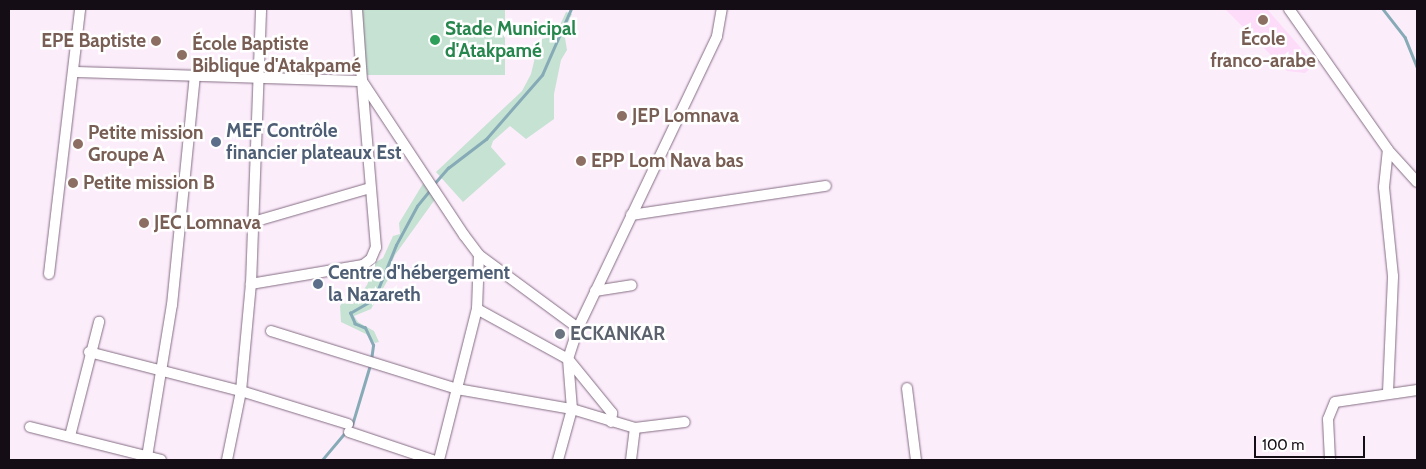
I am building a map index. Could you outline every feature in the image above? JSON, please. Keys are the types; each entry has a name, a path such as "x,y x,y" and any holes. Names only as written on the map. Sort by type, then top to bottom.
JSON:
{"street":[{"path":"49,274 80,9"},
{"path":"227,460 240,391 251,284 261,9"},
{"path":"251,284 363,265 371,259 376,247 357,9"},
{"path":"558,460 572,410 568,359 578,328 717,36 722,9"},
{"path":"1289,9 1388,150 1417,182"},
{"path":"74,72 362,81"},
{"path":"148,457 162,372 195,76"},
{"path":"362,81 479,256 578,328"},
{"path":"1388,150 1384,187 1393,276 1388,392"},
{"path":"631,215 826,186"},
{"path":"253,222 370,188"},
{"path":"439,460 477,309 479,256"},
{"path":"595,291 632,285"},
{"path":"477,309 568,359 612,413 611,422"},
{"path":"70,436 89,352 99,322"},
{"path":"271,331 457,389 572,410 635,428 685,422"},
{"path":"89,352 240,391 349,428 432,460"},
{"path":"907,388 916,460"},
{"path":"1330,460 1328,419 1331,406 1342,400 1388,392 1417,390"},
{"path":"30,427 161,460"},
{"path":"631,460 635,428"}],"shaded area":[{"path":"1225,9 1267,9 1315,64 1305,73 1287,71"}],"green space":[{"name":"Stade Municipal d'Atakpamé","path":"361,9 505,9 505,75 361,75"},
{"path":"566,12 572,14 564,32 567,50 561,60 554,94 554,119 526,139 510,126 493,141 491,147 506,164 463,202 436,172 522,91 531,74 538,45 542,39 555,36"},
{"path":"424,182 436,198 395,255 387,273 389,278 371,309 354,316 358,322 374,331 379,342 375,343 366,334 341,322 340,306 342,303 353,304 367,285 376,262 383,258 393,236 400,234 399,223"}],"waterway":[{"path":"433,185 448,168 486,139 542,75 571,9"},
{"path":"1383,9 1405,37 1417,67"},
{"path":"371,360 373,345 365,328 355,324 350,313 374,299 396,245 417,206 430,190"},
{"path":"352,425 370,365"},
{"path":"322,460 345,433"}],"place":[{"name":"École franco-arabe","path":"1263,20"},
{"name":"Stade Municipal d'Atakpamé","path":"435,40"},
{"name":"EPE Baptiste","path":"156,41"},
{"name":"École Baptiste Biblique d'Atakpamé","path":"182,55"},
{"name":"JEP Lomnava","path":"622,116"},
{"name":"MEF Contrôle financier plateaux Est","path":"216,142"},
{"name":"Petite mission Groupe A","path":"78,144"},
{"name":"EPP Lom Nava bas","path":"581,161"},
{"name":"Petite mission B","path":"73,183"},
{"name":"JEC Lomnava","path":"144,223"},
{"name":"Centre d'hébergement la Nazareth","path":"318,284"},
{"name":"ECKANKAR","path":"560,334"}]}
